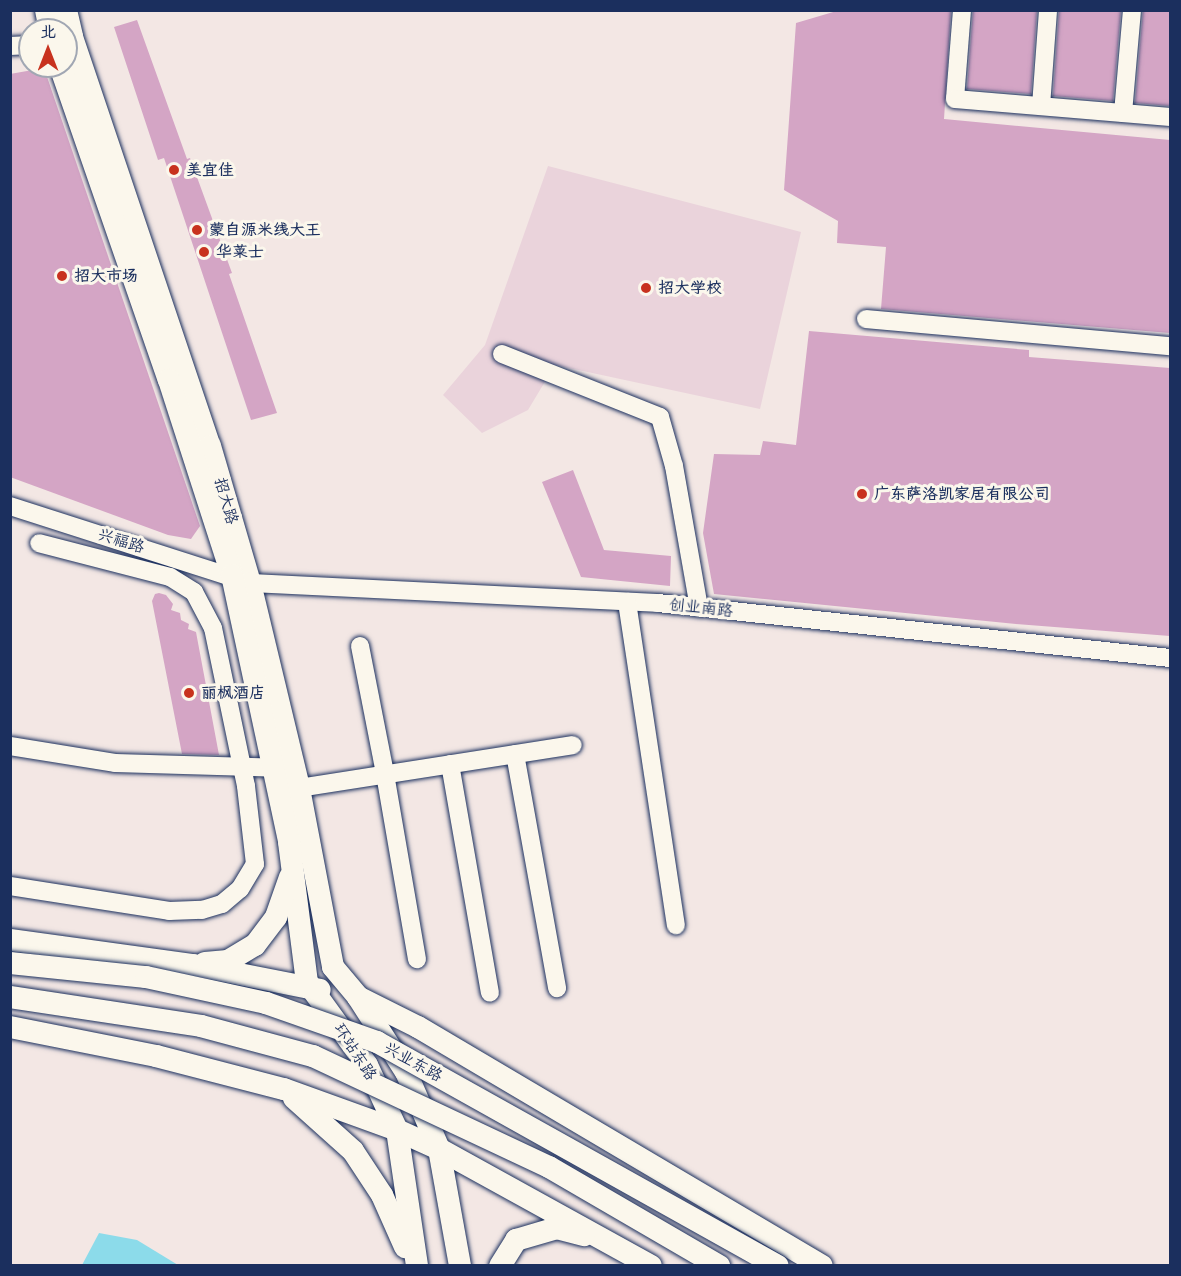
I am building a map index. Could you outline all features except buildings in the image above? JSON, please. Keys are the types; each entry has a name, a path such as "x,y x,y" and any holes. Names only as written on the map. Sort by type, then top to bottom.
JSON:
{"main road":[{"name":"招大路","path":"78,64 210,446 286,778 333,966 358,997"},
{"name":"招大路","path":"64,78 241,579"},
{"name":"招大路","path":"286,778 289,842"},
{"path":"193,965 228,961 255,945 276,917 290,881 289,842"},
{"name":"环站东路","path":"289,842 307,982 367,1065 397,1130 417,1266"},
{"path":"10,940 193,965 358,997 418,1027 822,1266"},
{"name":"兴业东路","path":"10,963 157,979 266,1003 377,1042 778,1266"},
{"path":"10,997 201,1026 313,1056 549,1167 718,1266"},
{"name":"环站东路","path":"358,997 406,1072 439,1149 460,1266"},
{"path":"10,1027 156,1056 284,1089 397,1130 439,1149 651,1266"},
{"path":"284,1089 353,1151 396,1222 411,1266"},
{"path":"500,1266 516,1240 556,1228 613,1243"}],"street":[{"path":"962,10 955,99 1170,117"},
{"path":"1041,106 1048,10"},
{"path":"1123,113 1132,10"},
{"path":"866,319 1170,346"},
{"path":"502,354 660,417 674,466 699,608"},
{"name":"兴福路","path":"10,506 241,579"},
{"path":"10,886 169,911 202,910 222,904 240,889 255,864 242,768 213,628 194,592 171,577 39,543"},
{"name":"创业南路","path":"241,579 699,608 1170,658"},
{"path":"627,602 676,925"},
{"path":"360,646 386,774 417,959"},
{"path":"10,746 115,764 242,768 286,778 386,774 573,745"},
{"path":"515,754 557,988"},
{"path":"450,764 490,993"}],"shaded area":[{"name":"招大学校","path":"548,166 801,232 760,409 555,365 528,410 482,433 443,395 485,345"}],"water":[{"path":"99,1233 137,1240 178,1265 82,1265"}],"place":[{"name":"美宜佳","path":"174,170"},
{"name":"蒙自源米线大王","path":"197,230"},
{"name":"华莱士","path":"204,252"},
{"name":"招大市场","path":"62,276"},
{"name":"招大学校","path":"646,288"},
{"name":"广东萨洛凯家居有限公司","path":"862,494"},
{"name":"丽枫酒店","path":"189,693"}]}
